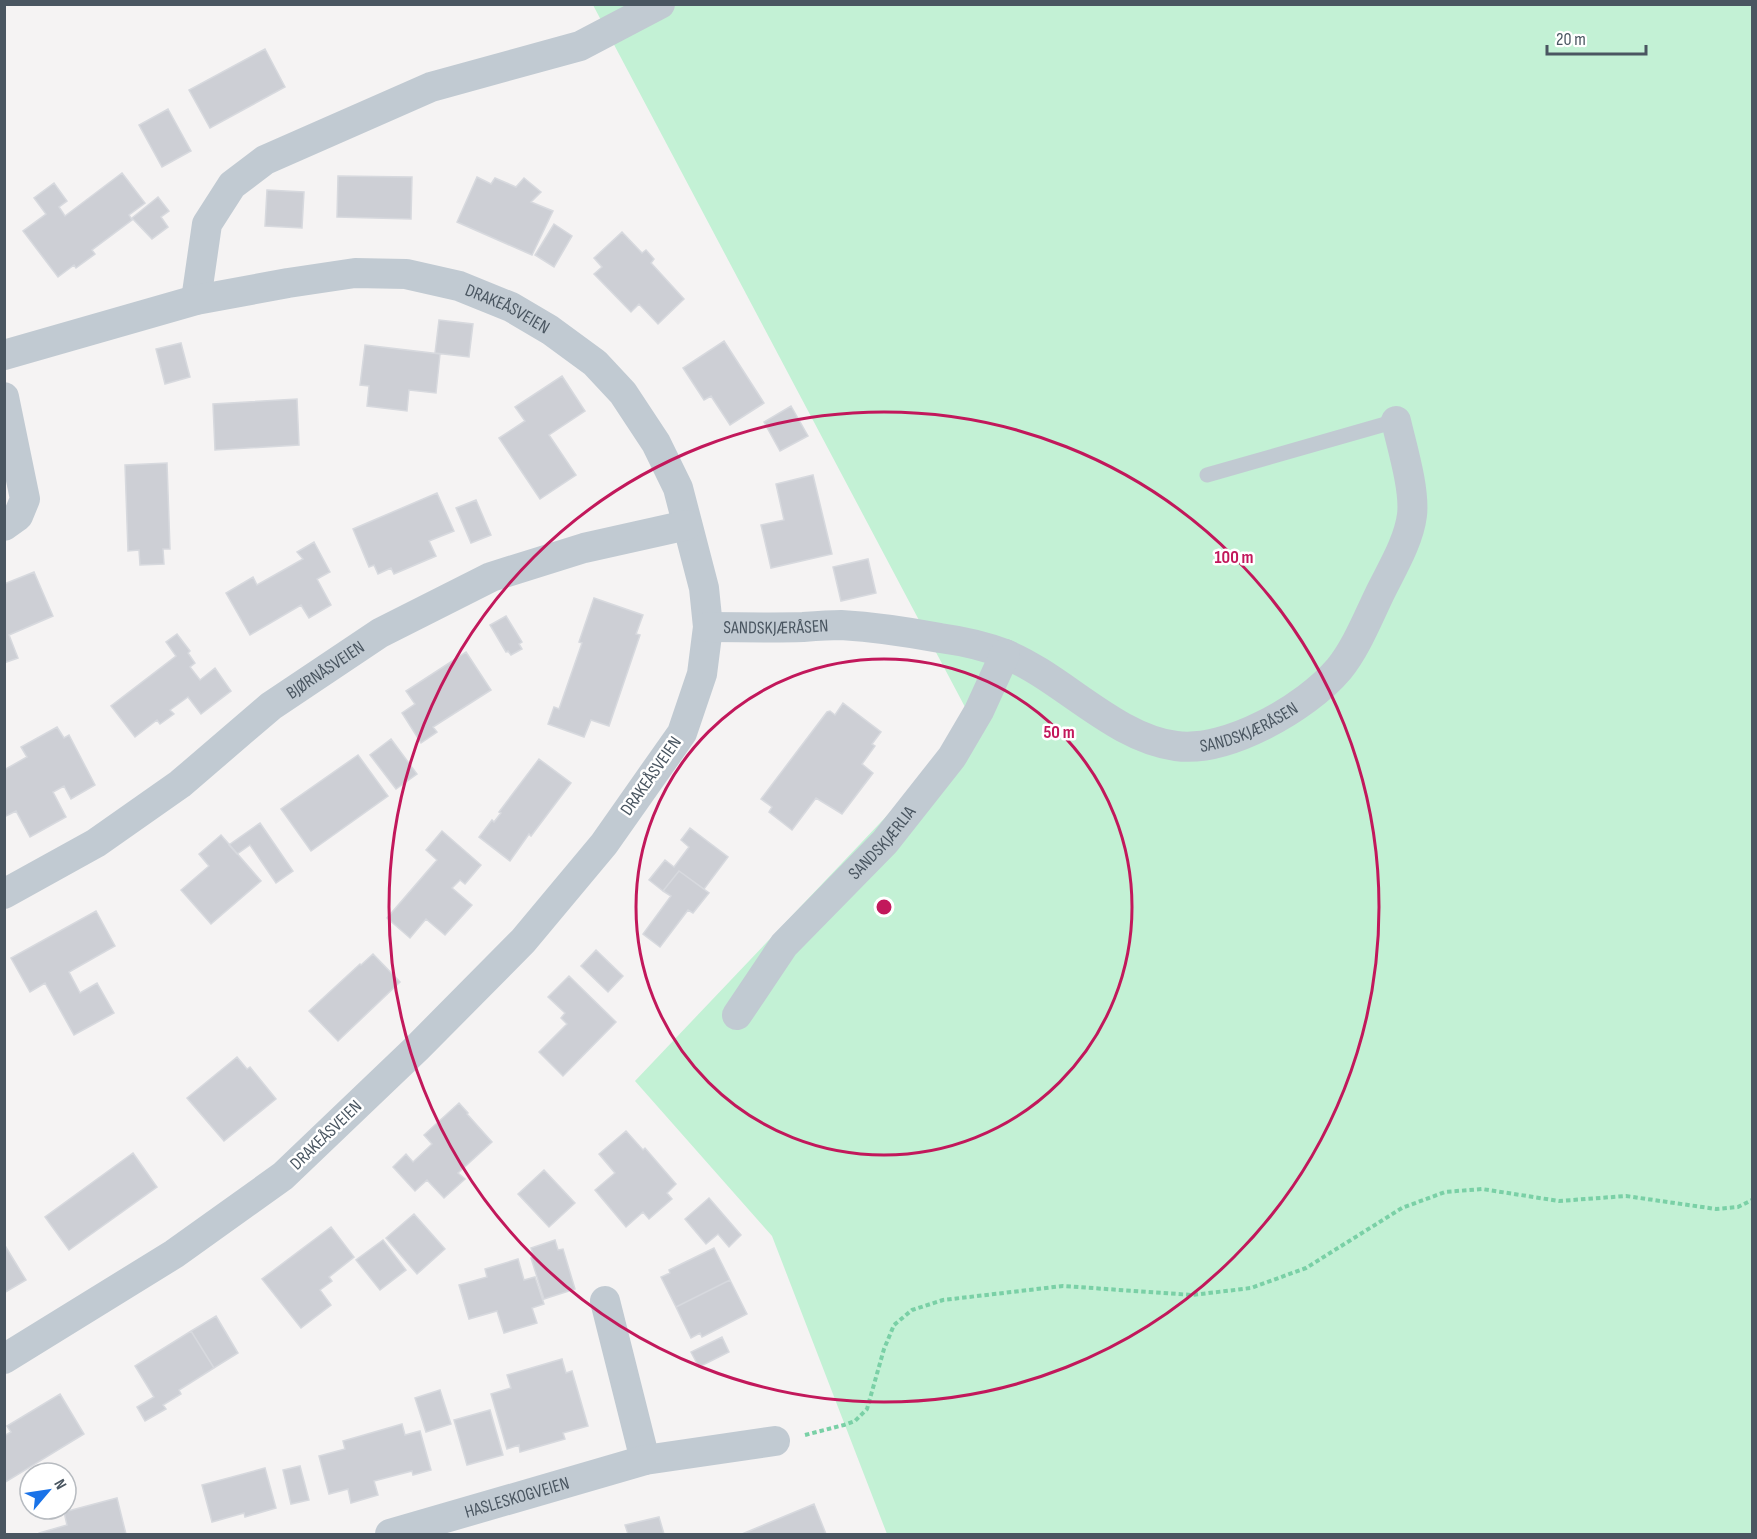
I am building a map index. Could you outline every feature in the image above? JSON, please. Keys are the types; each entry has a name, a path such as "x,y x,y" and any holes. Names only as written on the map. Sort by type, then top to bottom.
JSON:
{"street":[{"path":"196,300 207,224 232,185 265,160 430,87 580,46 660,4"},
{"name":"DRAKEÅSVEIEN","path":"4,355 196,300 355,273 406,274 459,286 511,307 550,330 595,363 623,393 660,452 678,488 704,588 708,627 702,674 682,733 604,844 523,941 417,1048 284,1176 174,1254 4,1359"},
{"path":"4,397 25,499 18,516 4,526"},
{"name":"SANDSKJÆRÅSEN","path":"708,627 841,625 917,633 961,641 1005,654 1045,675 1106,718 1150,740 1175,746 1198,747 1217,743 1241,735 1286,712 1307,699 1340,667 1392,570 1412,516 1412,499 1396,421"},
{"name":"BJØRNÅSVEIEN","path":"4,894 96,843 180,784 271,706 380,633 491,577 584,548 687,525"},
{"name":"SANDSKJÆRLIA","path":"736,1015 784,945 885,842 952,757 979,711 1005,654"},
{"path":"605,1301 645,1461"},
{"name":"HASLESKOGVEIEN","path":"390,1534 645,1461 775,1442"}],"lane":[{"name":"SANDSKJÆRÅSEN","path":"1207,475 1396,421"}],"path":[{"path":"775,1442 844,1425 855,1420 867,1409 884,1348 894,1325 912,1310 943,1300 1063,1286 1192,1295 1251,1288 1306,1268 1402,1208 1445,1192 1482,1190 1558,1201 1626,1196 1716,1209 1738,1207 1752,1200"}],"green space":[{"path":"593,5 1752,5 1752,1534 887,1534 772,1236 635,1081 974,724"}],"building":[{"path":"265,49 285,87 210,128 189,90"},
{"path":"168,109 191,151 162,167 139,125"},
{"path":"122,173 145,203 129,215 132,220 92,250 95,254 76,268 74,265 58,277 23,231 46,214 34,198 54,183 67,201 59,207 65,216"},
{"path":"338,176 412,177 411,219 337,217"},
{"path":"477,177 491,184 495,178 516,187 524,178 541,192 531,202 553,211 532,255 457,222"},
{"path":"267,190 304,192 302,228 265,226"},
{"path":"158,197 169,211 161,217 168,227 152,239 132,218"},
{"path":"554,224 572,236 554,267 535,255"},
{"path":"622,232 642,253 646,250 654,259 651,263 684,299 658,324 639,304 631,312 594,274 602,267 594,258"},
{"path":"439,320 473,324 469,357 435,353"},
{"path":"724,341 764,403 730,425 711,396 704,400 683,368"},
{"path":"181,343 190,377 165,384 156,349"},
{"path":"365,345 440,354 436,393 409,390 407,411 367,406 369,386 360,385"},
{"path":"562,376 585,411 549,435 576,475 540,499 499,438 525,421 515,407"},
{"path":"297,399 299,445 215,450 213,404"},
{"path":"791,406 808,436 780,451 764,422"},
{"path":"167,463 170,549 163,549 164,564 140,565 139,550 128,551 125,465"},
{"path":"813,475 832,554 771,568 761,525 784,520 776,484"},
{"path":"437,493 454,531 429,541 436,556 394,574 391,568 378,574 374,565 369,567 353,529"},
{"path":"476,500 491,535 471,543 456,508"},
{"path":"314,542 330,572 317,579 331,605 309,618 301,605 250,635 226,593 253,577 257,585 303,559 297,552"},
{"path":"868,559 876,593 841,601 833,567"},
{"path":"34,572 53,616 9,635 18,658 4,663 4,584"},
{"path":"594,598 643,615 636,634 640,635 609,726 591,720 584,737 548,724 554,707 559,709 582,643 579,642"},
{"path":"506,616 522,642 519,644 522,649 511,655 508,651 506,652 490,625"},
{"path":"177,634 190,651 188,653 195,663 190,667 200,680 215,668 231,691 201,714 188,697 170,710 174,714 160,724 157,720 135,737 111,706 176,656 166,642"},
{"path":"466,652 491,690 433,727 437,732 421,743 402,713 415,704 406,691"},
{"path":"843,703 881,732 872,744 875,746 862,764 873,773 842,814 816,798 792,830 769,812 772,807 761,799 827,712 830,711 835,715"},
{"path":"57,727 64,738 69,735 95,785 71,799 64,786 53,792 66,817 30,837 16,811 4,817 4,770 27,757 21,747"},
{"path":"391,739 417,774 396,789 370,755"},
{"path":"358,755 388,796 311,851 281,809"},
{"path":"539,759 571,783 510,861 479,837 492,820 494,822 501,813 499,812"},
{"path":"260,823 293,871 276,883 250,845 237,854 229,845"},
{"path":"690,828 728,857 704,889 679,871 663,891 649,880 665,860 674,867 689,847 681,840"},
{"path":"442,831 481,865 465,884 460,880 452,888 472,905 445,935 426,919 410,938 387,918 437,860 426,850"},
{"path":"221,835 261,881 211,924 181,890 209,866 199,854"},
{"path":"679,871 709,893 693,913 688,910 660,947 643,934 671,896 663,891"},
{"path":"96,911 115,946 69,972 80,993 97,983 114,1013 74,1035 45,983 30,992 11,958"},
{"path":"596,950 623,976 608,992 581,966"},
{"path":"373,954 400,982 338,1041 309,1011"},
{"path":"569,976 616,1022 563,1076 539,1052 567,1024 561,1018 565,1013 548,997"},
{"path":"237,1057 247,1069 250,1067 276,1099 224,1141 187,1098"},
{"path":"459,1103 492,1142 458,1173 465,1179 444,1198 427,1180 415,1191 393,1167 406,1154 413,1162 432,1144 424,1135"},
{"path":"626,1131 643,1150 645,1148 676,1184 667,1193 672,1199 649,1219 643,1212 626,1227 595,1190 615,1173 599,1154"},
{"path":"133,1153 157,1187 69,1250 45,1217"},
{"path":"544,1170 575,1203 549,1227 518,1194"},
{"path":"709,1198 741,1235 729,1247 718,1234 706,1244 685,1219"},
{"path":"414,1214 445,1249 417,1274 386,1238"},
{"path":"331,1227 354,1257 329,1277 332,1281 320,1290 331,1305 301,1328 262,1279"},
{"path":"383,1240 406,1270 380,1290 356,1260"},
{"path":"555,1240 558,1250 563,1249 575,1289 544,1299 531,1258 534,1257 531,1248"},
{"path":"4,1244 26,1280 4,1293"},
{"path":"714,1248 730,1280 676,1307 661,1277 670,1273 669,1270"},
{"path":"518,1259 524,1280 535,1277 544,1304 532,1308 537,1323 504,1333 497,1311 469,1319 459,1285 487,1277 485,1269"},
{"path":"730,1280 747,1314 702,1337 700,1333 691,1338 676,1307"},
{"path":"216,1316 238,1353 214,1368 191,1331"},
{"path":"191,1331 214,1368 179,1390 181,1394 163,1405 166,1409 145,1421 137,1407 154,1397 135,1366"},
{"path":"722,1337 729,1352 699,1367 691,1352"},
{"path":"562,1359 566,1373 572,1371 588,1426 563,1433 565,1439 520,1452 519,1445 507,1449 491,1394 511,1388 507,1375"},
{"path":"440,1390 451,1424 426,1432 415,1398"},
{"path":"60,1394 84,1434 40,1461 18,1461 18,1474 4,1483 4,1436 11,1432 7,1426"},
{"path":"490,1410 503,1455 467,1465 454,1420"},
{"path":"402,1424 405,1435 420,1431 431,1470 413,1475 412,1471 374,1481 378,1495 351,1503 348,1489 329,1494 319,1456 345,1449 343,1441"},
{"path":"300,1466 309,1500 291,1504 283,1470"},
{"path":"265,1468 276,1508 245,1517 244,1513 212,1522 202,1485"},
{"path":"117,1498 126,1534 39,1534 67,1525 66,1521 78,1521 78,1508"},
{"path":"814,1504 826,1534 742,1534"},
{"path":"659,1517 664,1534 628,1534 625,1525"}]}
